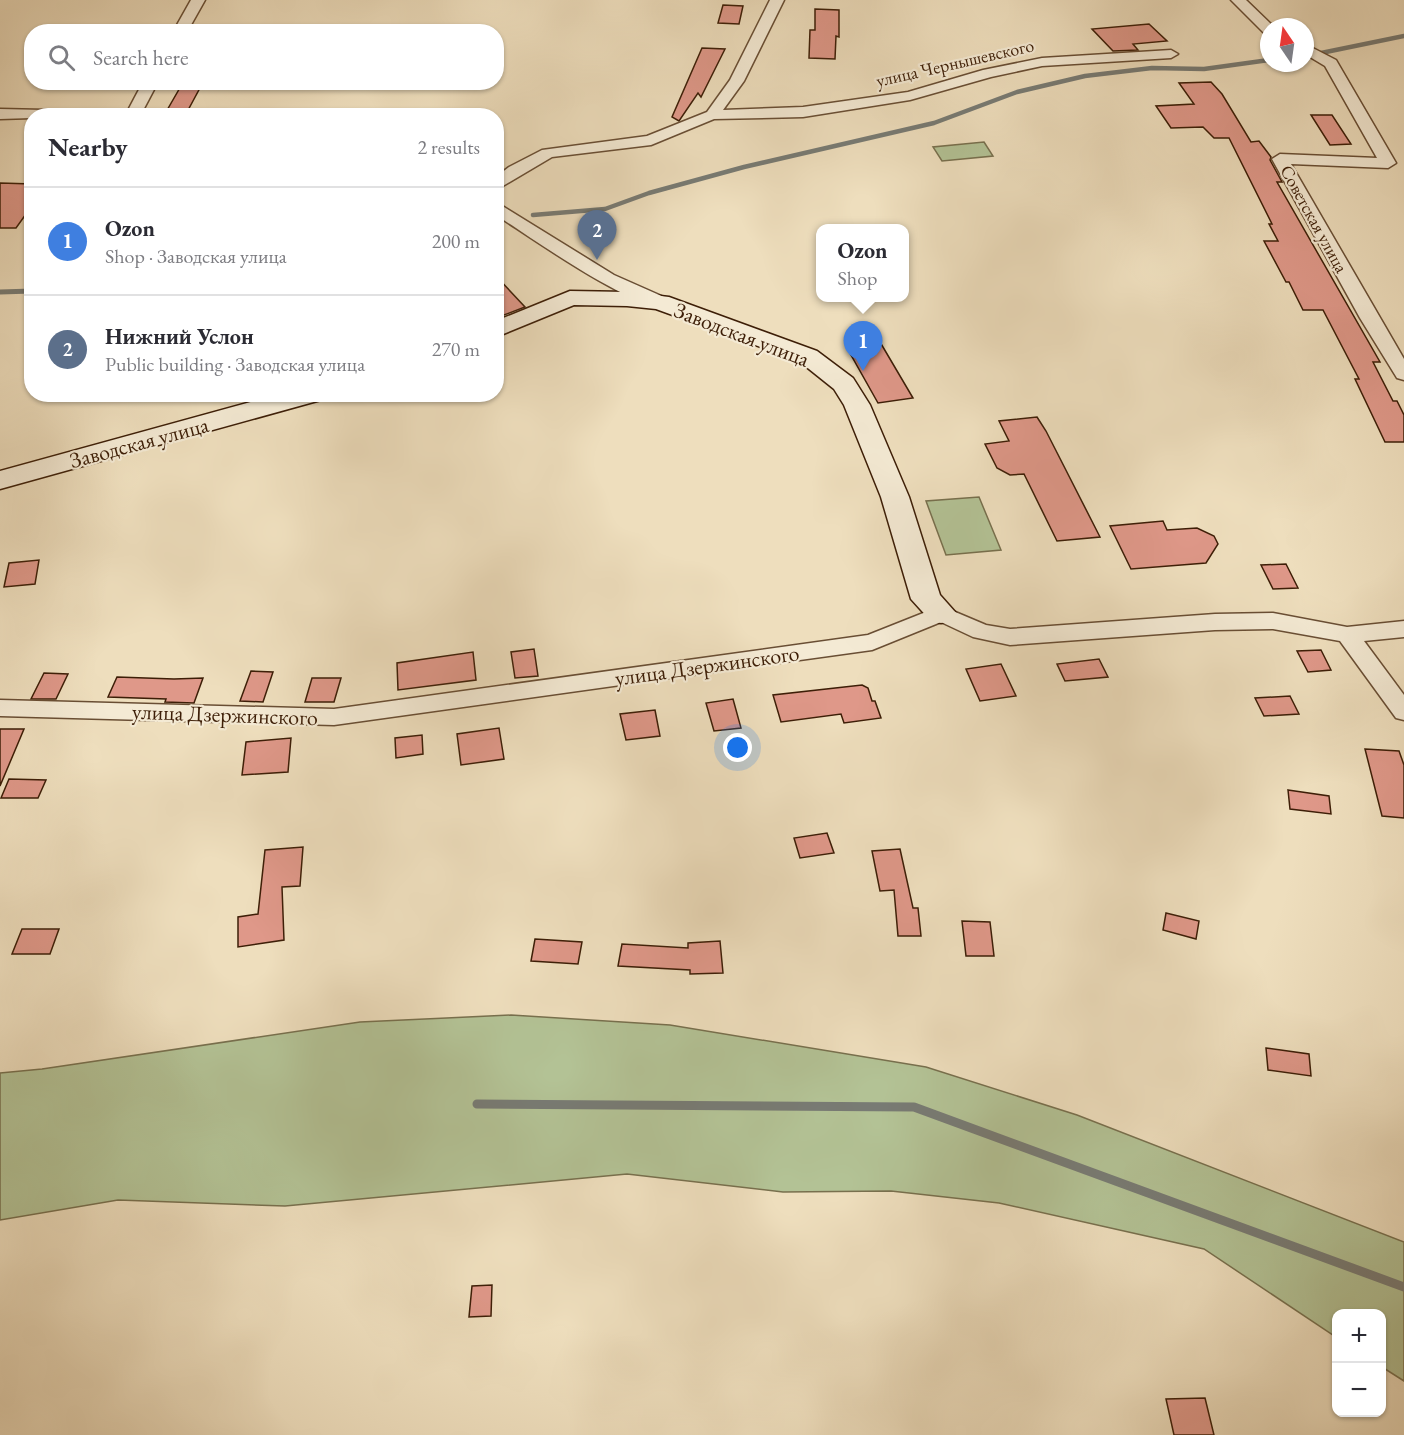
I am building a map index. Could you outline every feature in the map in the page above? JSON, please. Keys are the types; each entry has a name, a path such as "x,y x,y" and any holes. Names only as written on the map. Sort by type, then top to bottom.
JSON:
{"street":[{"path":"184,24 198,0"},
{"path":"504,178 548,153 612,147 651,140 712,115 737,81 777,0"},
{"path":"1238,0 1260,21"},
{"name":"Советская улица","path":"1314,53 1331,63 1388,163 1280,159 1369,318 1404,374"},
{"name":"улица Чернышевского","path":"712,115 803,112 910,96 987,73 1042,62 1172,54"},
{"path":"136,108 147,90"},
{"path":"0,114 24,115"},
{"path":"504,212 608,279 660,302"},
{"name":"Заводская улица","path":"504,327 570,298 660,302 789,348 828,369 844,384 857,405 895,497 926,599 941,613"},
{"name":"Заводская улица","path":"0,480 283,402"},
{"path":"941,613 981,632 1010,637 1215,622 1273,621 1347,635 1404,629"},
{"name":"улица Дзержинского","path":"0,708 334,717 872,642 941,613"},
{"path":"1347,635 1404,712"}],"green space":[{"path":"984,142 993,156 942,161 933,147"},
{"path":"979,497 1001,550 946,555 926,501"},
{"path":"511,1015 670,1025 926,1067 1077,1115 1404,1242 1404,1381 1386,1370 1386,1309 1332,1309 1332,1334 1204,1249 999,1203 891,1191 783,1192 627,1174 285,1206 118,1200 0,1220 0,1073 42,1069 360,1022"}],"building":[{"path":"723,5 743,6 739,24 718,23"},
{"path":"815,9 839,10 839,37 836,36 835,59 809,58 810,30 815,30"},
{"path":"1149,24 1167,41 1133,44 1138,50 1113,51 1092,29"},
{"path":"702,48 725,49 701,97 698,93 679,121 672,117"},
{"path":"1211,82 1222,94 1251,142 1259,141 1271,157 1270,160 1282,182 1277,182 1380,362 1373,362 1393,401 1397,401 1404,415 1404,442 1385,442 1355,379 1359,379 1323,310 1303,310 1289,282 1286,282 1264,241 1278,241 1269,224 1272,224 1229,138 1214,138 1203,127 1171,128 1156,106 1194,104 1179,83"},
{"path":"179,90 199,90 189,108 168,108"},
{"path":"1311,115 1332,115 1351,144 1330,145"},
{"path":"0,183 24,184 24,217 16,228 0,228"},
{"path":"504,285 525,307 504,315"},
{"path":"880,342 913,398 878,403 846,346"},
{"path":"1037,417 1100,537 1057,541 1024,474 1010,475 997,468 985,444 1009,441 999,421"},
{"path":"1163,521 1167,530 1197,528 1214,536 1218,544 1206,563 1131,569 1110,526"},
{"path":"39,560 35,584 4,587 9,563"},
{"path":"1286,564 1298,588 1273,589 1261,565"},
{"path":"534,649 538,676 515,678 511,652"},
{"path":"1321,650 1331,670 1308,672 1297,651"},
{"path":"473,652 476,680 398,690 397,663"},
{"path":"1099,659 1108,677 1065,681 1057,664"},
{"path":"1001,664 1016,696 980,701 966,669"},
{"path":"251,671 273,672 263,702 240,701"},
{"path":"44,673 68,674 56,699 31,699"},
{"path":"117,677 203,678 194,703 165,702 166,699 108,697"},
{"path":"312,678 341,678 334,702 305,702"},
{"path":"862,685 868,688 881,718 844,723 841,714 781,722 773,695"},
{"path":"1290,696 1299,714 1264,716 1255,698"},
{"path":"733,699 741,728 714,731 706,703"},
{"path":"655,710 660,736 626,740 620,714"},
{"path":"499,728 504,759 461,765 457,734"},
{"path":"0,729 24,729 0,786"},
{"path":"422,735 423,754 396,758 395,738"},
{"path":"291,738 288,772 242,775 246,742"},
{"path":"1365,749 1399,751 1404,765 1404,818 1382,816"},
{"path":"9,779 46,780 38,798 1,798"},
{"path":"1288,790 1329,796 1331,814 1290,809"},
{"path":"827,833 834,853 800,858 794,838"},
{"path":"303,847 300,886 282,887 284,940 238,947 238,917 258,914 265,850"},
{"path":"900,849 913,908 918,908 921,936 898,936 894,890 880,891 872,851"},
{"path":"1166,913 1199,921 1196,939 1163,930"},
{"path":"962,921 990,922 994,956 966,956"},
{"path":"22,929 59,929 50,954 12,954"},
{"path":"535,939 582,942 578,964 531,961"},
{"path":"720,941 723,973 690,974 690,970 618,966 622,944 688,948 688,943"},
{"path":"1266,1048 1309,1054 1311,1076 1268,1070"},
{"path":"492,1285 491,1316 469,1317 472,1286"},
{"path":"1205,1398 1214,1435 1174,1435 1166,1399"}],"waterway":[{"path":"1321,53 1404,36"},
{"path":"533,215 605,209 649,193 744,167 934,123 1017,92 1085,76 1152,68 1204,69 1260,61"},
{"path":"0,292 24,291"},
{"path":"477,1104 914,1107 1404,1287"}],"place":[{"name":"Нижний Услон","path":"597,260"},
{"name":"Ozon","path":"863,371"}]}
